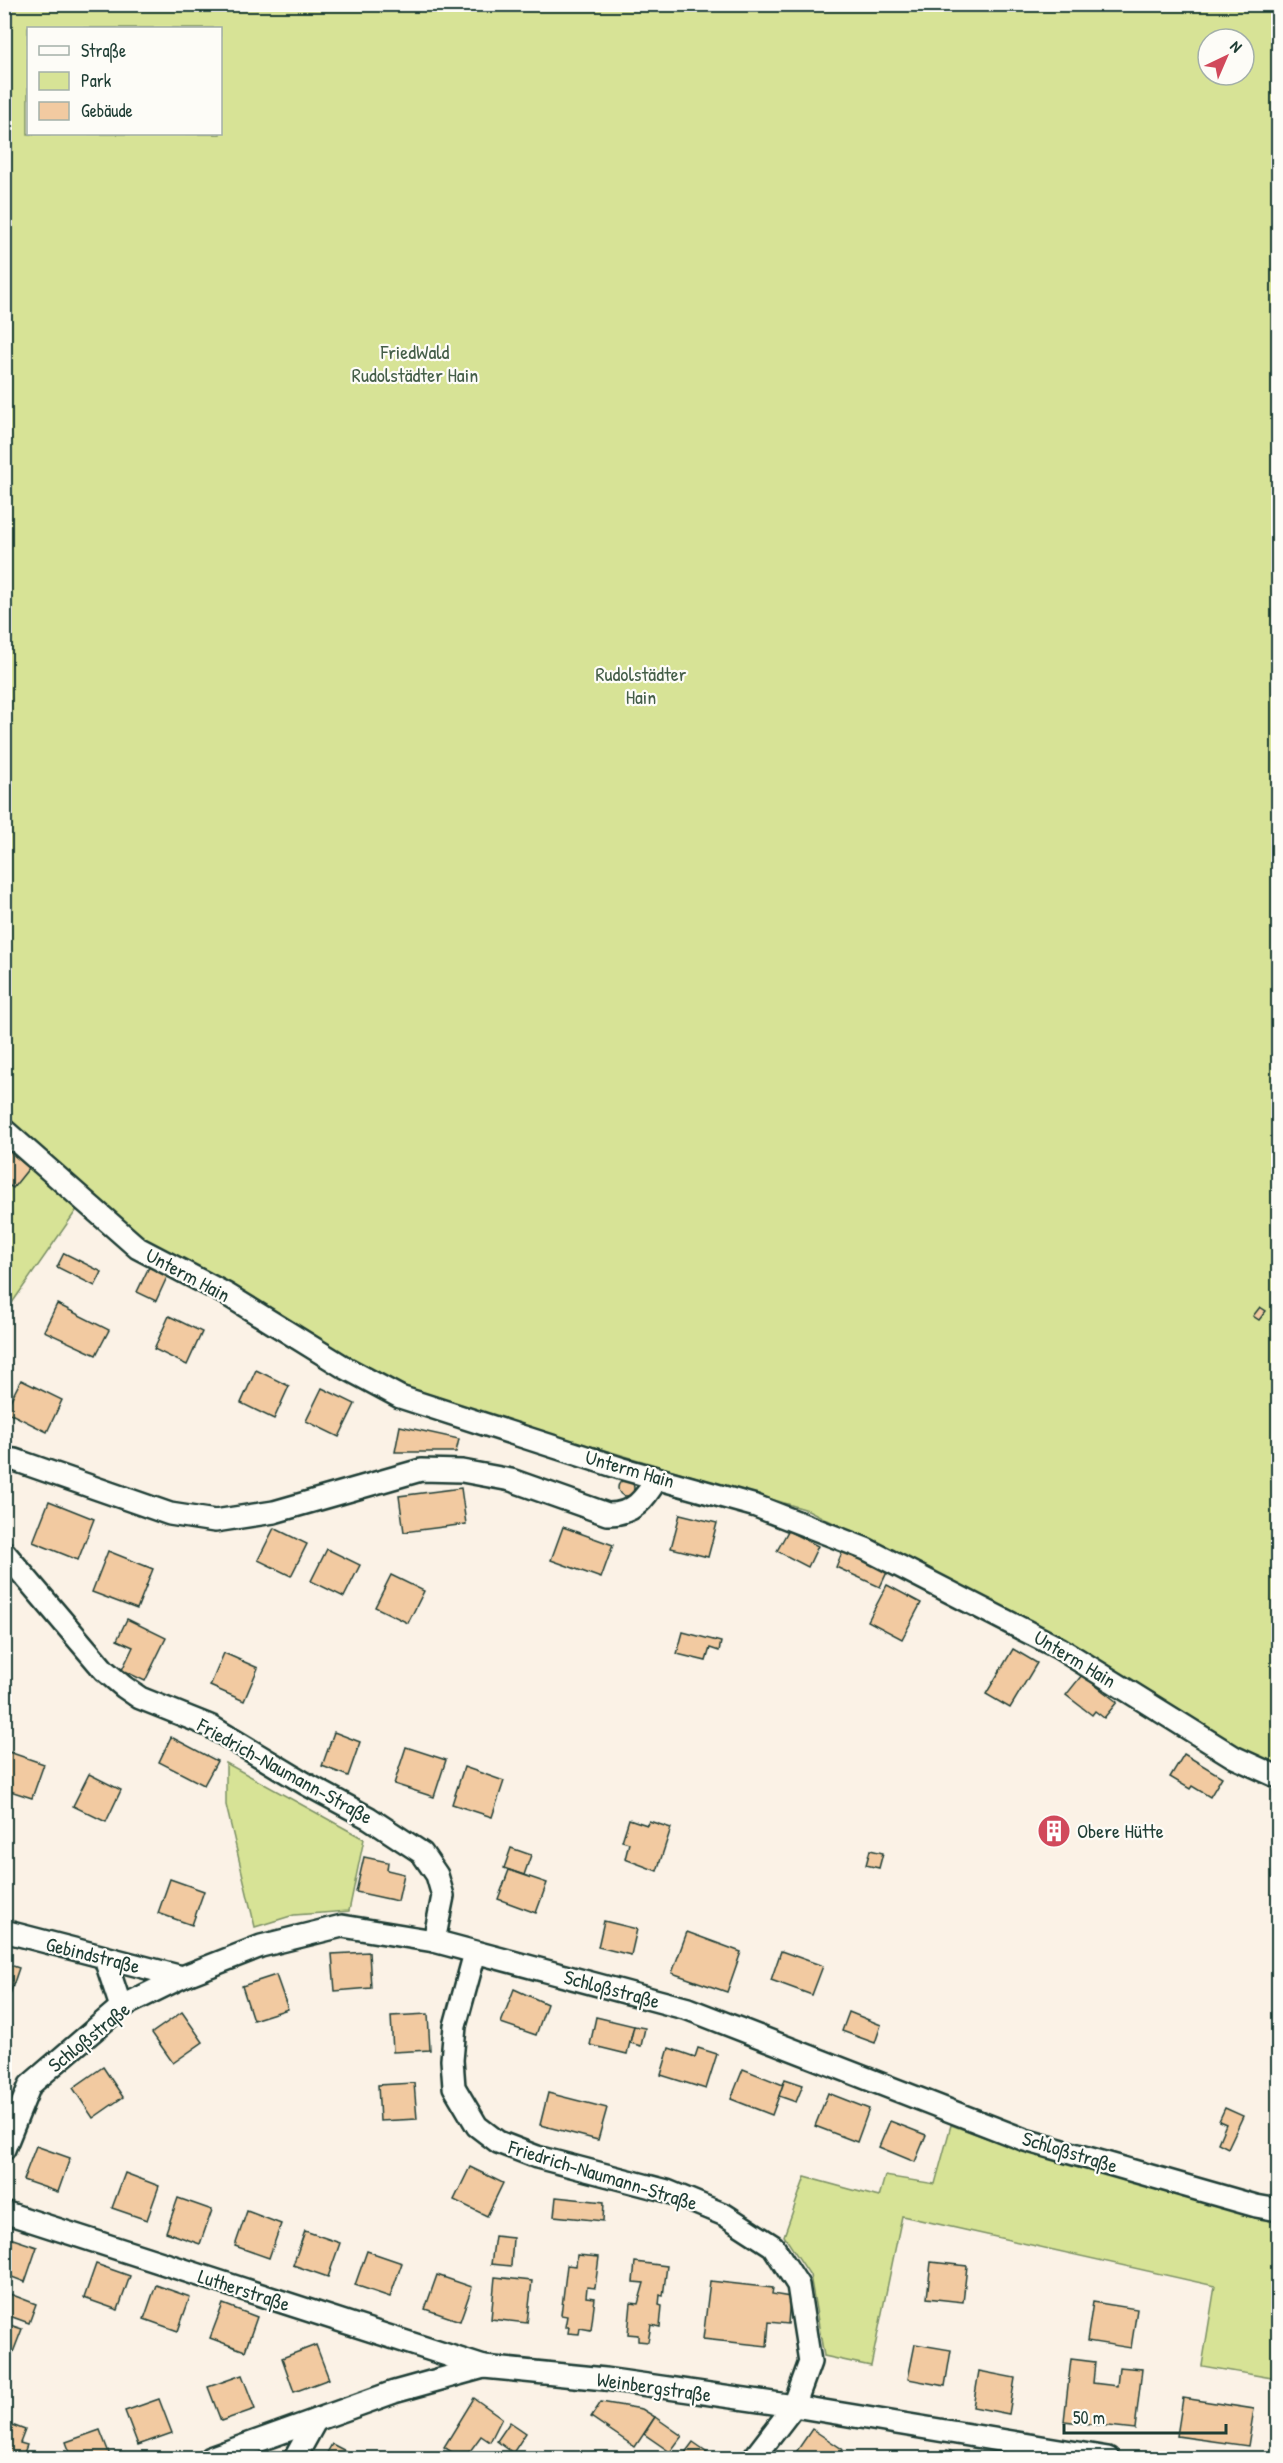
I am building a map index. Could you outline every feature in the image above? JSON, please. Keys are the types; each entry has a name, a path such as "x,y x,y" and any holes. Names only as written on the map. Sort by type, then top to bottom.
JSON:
{"street":[{"name":"Unterm Hain","path":"4,1130 138,1248 226,1294 400,1397 657,1478 756,1506 866,1549 1059,1648 1234,1757 1278,1777"},
{"path":"4,1459 15,1460 170,1514 215,1521 274,1512 421,1470 462,1471 511,1480 607,1514 618,1515 629,1511 646,1498 657,1478"},
{"name":"Friedrich-Naumann-Straße","path":"4,1552 104,1670 124,1687 140,1698 210,1726 306,1784 369,1818 422,1853 437,1875 442,1896 434,1941"},
{"name":"Schloßstraße","path":"4,2149 30,2085 121,2007 182,1977 261,1946 342,1926 434,1941 688,2009 1026,2140 1256,2206 1278,2210"},
{"name":"Gebindstraße","path":"4,1931 105,1959 182,1977"},
{"name":"Friedrich-Naumann-Straße","path":"475,1953 455,2026 452,2060 454,2087 477,2126 498,2142 537,2157 667,2191 725,2215 773,2246 798,2285 810,2362 794,2406 754,2458"},
{"path":"105,1959 121,2007"},
{"name":"Lutherstraße","path":"4,2212 484,2367"},
{"name":"Weinbergstraße","path":"210,2458 394,2392 484,2367 606,2379 794,2406 1108,2458"},
{"path":"295,2458 316,2420"}],"green space":[{"name":"Rudolstädter Hain","path":"4,5 1278,5 1278,1768 1250,1757 912,1563 808,1510 458,1407 377,1375 130,1234 5,1122"},
{"path":"5,1144 78,1208 5,1313"},
{"path":"226,1763 364,1839 349,1911 294,1915 255,1927 226,1805"},
{"path":"951,2125 1023,2151 1278,2218 1278,2379 1202,2366 1215,2286 902,2216 871,2366 824,2356 810,2275 784,2236 805,2177 879,2197 885,2176 935,2184"}],"building":[{"path":"10,1152 29,1168 13,1188 4,1182 4,1158"},
{"path":"64,1253 102,1272 95,1286 57,1267"},
{"path":"149,1267 168,1275 156,1301 137,1292"},
{"path":"57,1304 109,1330 96,1355 44,1331"},
{"path":"1260,1307 1266,1311 1259,1320 1253,1316"},
{"path":"169,1316 202,1332 187,1365 154,1349"},
{"path":"256,1370 289,1386 274,1419 241,1403"},
{"path":"21,1380 62,1400 47,1432 5,1411"},
{"path":"322,1388 355,1404 339,1437 306,1421"},
{"path":"400,1426 459,1439 456,1452 395,1452"},
{"path":"626,1480 634,1488 626,1496 618,1488"},
{"path":"461,1488 466,1524 404,1532 399,1496"},
{"path":"49,1501 94,1519 78,1560 33,1542"},
{"path":"680,1514 717,1523 708,1557 671,1548"},
{"path":"563,1527 613,1545 601,1578 551,1560"},
{"path":"274,1528 307,1544 291,1576 258,1560"},
{"path":"788,1531 818,1546 808,1567 777,1551"},
{"path":"327,1549 360,1565 344,1597 311,1581"},
{"path":"843,1550 888,1570 880,1587 836,1567"},
{"path":"108,1551 153,1569 137,1609 92,1592"},
{"path":"391,1575 424,1591 408,1623 375,1607"},
{"path":"887,1585 921,1603 902,1639 868,1621"},
{"path":"127,1619 166,1638 145,1681 122,1670 133,1647 117,1640"},
{"path":"683,1632 721,1642 719,1651 710,1648 706,1661 677,1654"},
{"path":"1013,1649 1037,1663 1010,1708 986,1694"},
{"path":"224,1653 258,1668 244,1701 210,1686"},
{"path":"1082,1675 1117,1702 1104,1718 1095,1711 1092,1715 1066,1695"},
{"path":"334,1732 360,1742 348,1776 322,1766"},
{"path":"171,1737 217,1761 204,1785 159,1762"},
{"path":"406,1747 446,1760 434,1797 394,1784"},
{"path":"9,1752 44,1764 32,1798 4,1789 4,1765"},
{"path":"1184,1754 1222,1777 1210,1797 1170,1777"},
{"path":"464,1767 504,1781 492,1817 452,1804"},
{"path":"89,1774 121,1790 106,1822 73,1806"},
{"name":"Obere Hütte","path":"1050,1818 1067,1828 1058,1844 1041,1834"},
{"path":"629,1819 647,1825 649,1821 671,1828 657,1871 625,1859 629,1843 622,1841"},
{"path":"511,1848 531,1855 524,1875 504,1868"},
{"path":"870,1850 883,1853 879,1868 866,1865"},
{"path":"364,1857 388,1862 387,1870 404,1874 398,1901 356,1892"},
{"path":"509,1870 547,1883 536,1913 498,1899"},
{"path":"170,1879 204,1891 192,1925 158,1913"},
{"path":"604,1921 637,1929 631,1955 598,1947"},
{"path":"687,1932 741,1952 727,1992 672,1973"},
{"path":"781,1951 823,1966 812,1995 771,1980"},
{"path":"369,1952 371,1988 335,1991 332,1954"},
{"path":"4,1963 19,1968 7,2003 4,2002"},
{"path":"276,1975 288,2009 253,2020 242,1986"},
{"path":"514,1989 547,2004 536,2035 501,2023"},
{"path":"182,2012 203,2042 173,2063 152,2033"},
{"path":"849,2012 881,2025 875,2043 842,2031"},
{"path":"428,2014 430,2050 393,2052 391,2016"},
{"path":"596,2017 634,2026 627,2054 590,2045"},
{"path":"634,2026 645,2028 641,2046 630,2043"},
{"path":"669,2048 695,2057 698,2048 717,2054 706,2089 661,2075"},
{"path":"103,2067 123,2097 93,2118 73,2088"},
{"path":"743,2069 783,2085 772,2115 731,2099"},
{"path":"785,2079 803,2085 796,2102 779,2096"},
{"path":"414,2083 417,2119 380,2121 378,2085"},
{"path":"548,2093 607,2108 598,2140 540,2125"},
{"path":"828,2093 869,2109 857,2142 815,2126"},
{"path":"1225,2108 1243,2116 1228,2148 1218,2143 1226,2124 1219,2121"},
{"path":"890,2121 926,2135 915,2162 879,2147"},
{"path":"36,2146 70,2158 58,2192 23,2180"},
{"path":"470,2167 503,2183 487,2216 454,2200"},
{"path":"125,2173 159,2186 147,2220 112,2208"},
{"path":"556,2197 604,2202 603,2221 554,2216"},
{"path":"178,2198 212,2210 200,2244 166,2232"},
{"path":"247,2211 281,2224 269,2258 235,2246"},
{"path":"305,2231 340,2243 328,2277 293,2265"},
{"path":"4,2236 37,2247 25,2282 4,2274"},
{"path":"495,2236 513,2238 511,2266 491,2264"},
{"path":"367,2251 402,2263 390,2297 355,2285"},
{"path":"577,2255 599,2257 595,2288 587,2287 586,2297 595,2298 591,2330 580,2328 579,2334 568,2333 569,2327 565,2327 567,2316 561,2315 567,2265 576,2266"},
{"path":"635,2262 667,2266 663,2296 660,2295 659,2305 662,2306 660,2327 651,2325 648,2342 638,2341 638,2335 628,2334 631,2303 638,2304 644,2283 633,2282"},
{"path":"931,2262 967,2266 963,2302 927,2298"},
{"path":"96,2264 130,2276 118,2310 84,2298"},
{"path":"437,2275 472,2287 460,2321 425,2309"},
{"path":"495,2277 532,2281 527,2323 491,2319"},
{"path":"710,2281 773,2288 772,2294 790,2297 788,2324 769,2322 767,2346 703,2339"},
{"path":"156,2285 190,2297 178,2331 144,2319"},
{"path":"10,2294 36,2304 29,2323 4,2314"},
{"path":"1093,2302 1137,2309 1131,2348 1087,2341"},
{"path":"223,2304 257,2317 245,2351 210,2338"},
{"path":"4,2323 22,2329 10,2360 4,2358"},
{"path":"915,2344 951,2350 945,2386 908,2379"},
{"path":"316,2345 329,2379 294,2392 282,2358"},
{"path":"1071,2359 1095,2362 1093,2383 1117,2386 1119,2367 1142,2369 1135,2429 1064,2421"},
{"path":"979,2371 1015,2378 1009,2414 973,2407"},
{"path":"242,2375 255,2409 221,2421 208,2387"},
{"path":"474,2398 502,2418 490,2442 481,2436 465,2458 461,2458 444,2447"},
{"path":"1183,2398 1254,2409 1248,2446 1177,2436"},
{"path":"159,2399 172,2433 138,2445 125,2411"},
{"path":"601,2402 642,2409 655,2417 635,2447 591,2417"},
{"path":"655,2417 682,2436 670,2452 644,2434"},
{"path":"4,2422 25,2430 20,2443 27,2445 22,2458 4,2458"},
{"path":"510,2422 526,2433 513,2453 497,2441"},
{"path":"812,2429 842,2449 836,2458 792,2458"},
{"path":"100,2430 111,2458 72,2458 66,2442"},
{"path":"693,2442 716,2458 681,2458"},
{"path":"332,2444 359,2458 324,2458"},
{"path":"947,2450 970,2458 944,2458"}],"place":[{"name":"Obere Hütte","path":"1054,1831"}],"park label":[{"name":"FriedWald Rudolstädter Hain","path":"415,364"}]}
